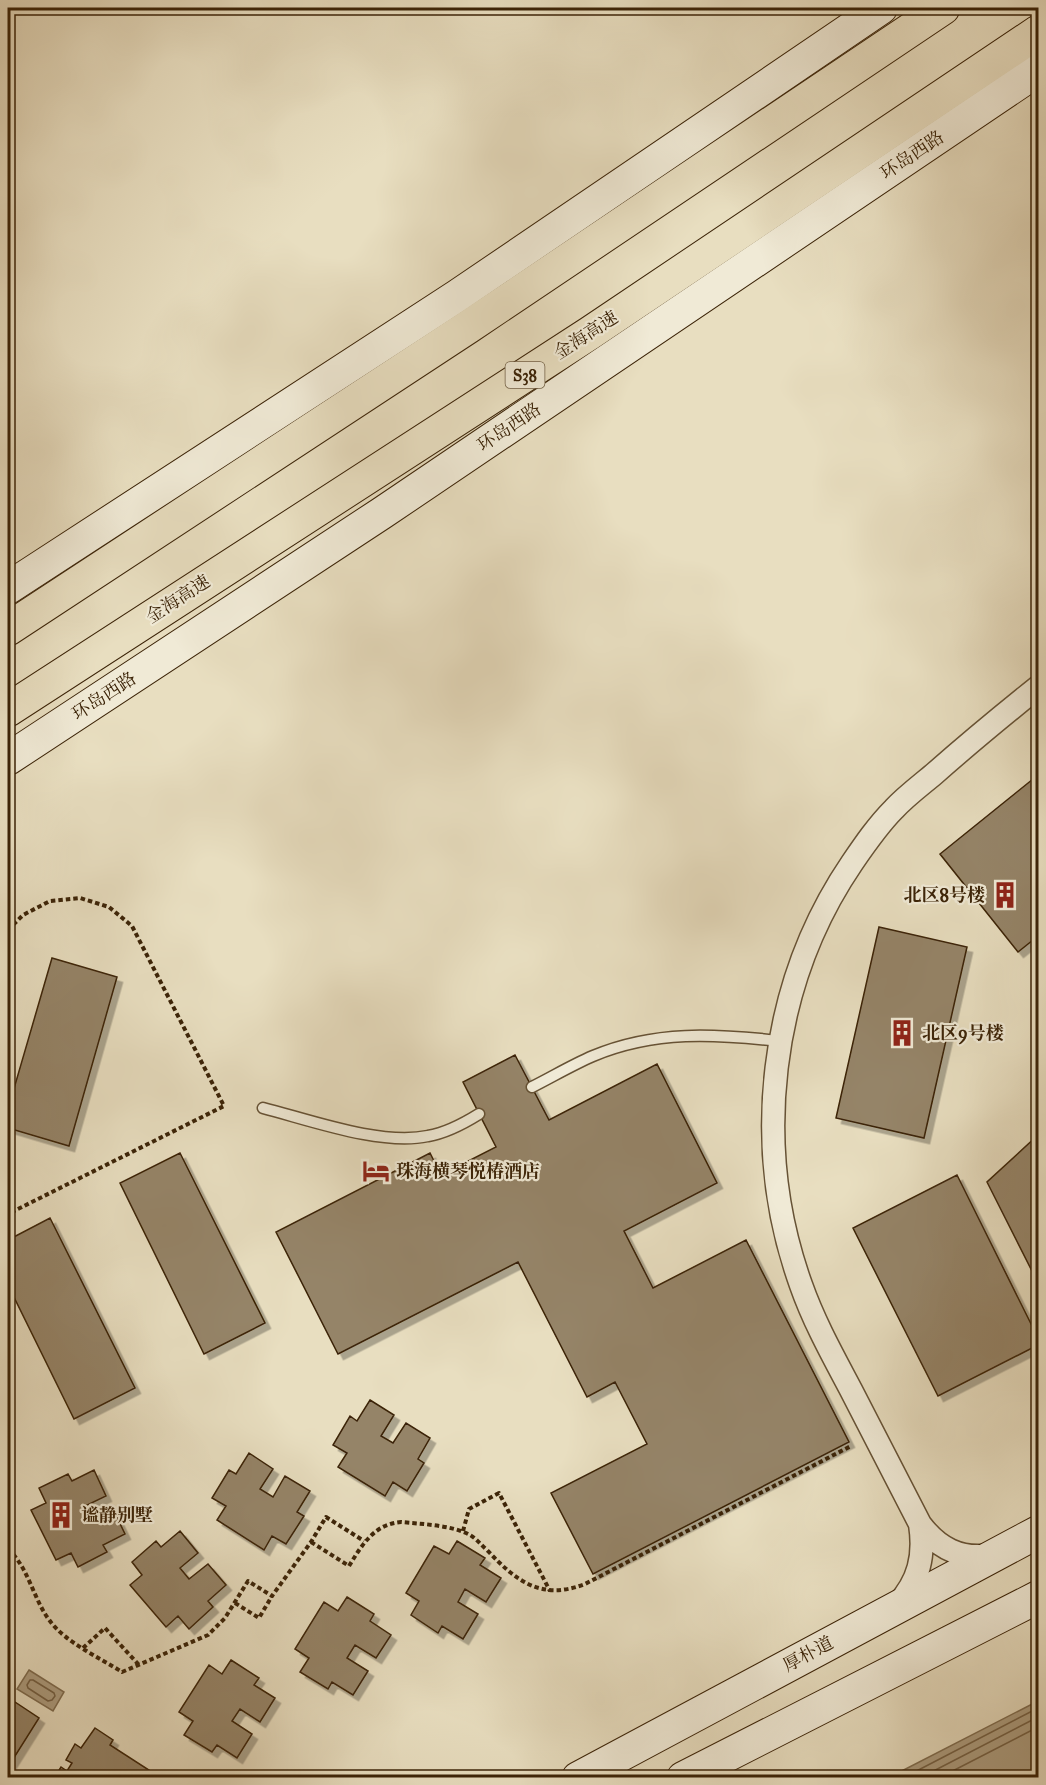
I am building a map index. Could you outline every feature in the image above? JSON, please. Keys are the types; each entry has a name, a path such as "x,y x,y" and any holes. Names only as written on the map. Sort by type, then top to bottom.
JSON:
{"highway":[{"path":"8,629 468,327 943,8"},
{"name":"金海高速","path":"8,710 590,333 1038,32"}],"street":[{"path":"8,588 457,296 881,8"},
{"name":"环岛西路","path":"8,759 382,513 1038,70"},
{"path":"995,1554 980,1557 952,1552 939,1545 920,1524 816,1324 788,1246 778,1195 772,1123 774,1082 780,1041 803,957 842,878 866,843 894,809 1038,687"},
{"path":"893,1609 916,1579 923,1543 920,1524"},
{"name":"厚朴道","path":"578,1778 1038,1532"},
{"path":"682,1778 1038,1597"}],"lane":[{"path":"532,1088 593,1056 625,1045 658,1038 725,1035 780,1041"},
{"path":"263,1108 390,1138 428,1136 463,1124 479,1114"}],"path":[{"path":"8,930 23,915 50,902 80,898 109,907 132,926 224,1106 8,1214"},
{"path":"311,1542 349,1566 364,1541 383,1526 401,1522 463,1531 480,1542 520,1580 532,1587 549,1591 572,1589 874,1435"},
{"path":"463,1531 469,1509 500,1492 549,1591"},
{"path":"235,1603 259,1618 326,1517 364,1541"},
{"path":"8,1549 17,1558 51,1623 63,1635 122,1672 208,1635 218,1628 248,1581 272,1596"},
{"path":"83,1648 105,1628 139,1665"}],"water":[{"path":"29,1670 64,1692 53,1711 17,1689"},
{"path":"1038,1701 1038,1773 1031,1777 890,1777"}],"building":[{"name":"北区8号楼","path":"1038,775 1038,936 1018,952 940,854"},
{"name":"北区9号楼","path":"879,927 967,947 924,1138 836,1118"},
{"path":"52,958 117,977 69,1146 8,1128 8,1109"},
{"path":"515,1055 549,1120 657,1064 717,1183 624,1231 653,1288 746,1240 849,1442 593,1574 551,1493 647,1444 615,1382 587,1397 518,1262 338,1354 276,1232 430,1153 441,1175 496,1147 463,1082"},
{"path":"1038,1135 1038,1283 987,1182"},
{"path":"180,1153 265,1323 204,1354 120,1183"},
{"path":"957,1175 1038,1338 1038,1345 938,1396 853,1228"},
{"path":"50,1218 135,1388 74,1419 8,1285 8,1240"},
{"path":"370,1400 394,1415 381,1436 393,1443 406,1423 430,1438 418,1459 424,1463 407,1491 393,1482 385,1496 338,1467 347,1453 333,1445 350,1416 357,1421"},
{"path":"249,1453 273,1469 260,1489 273,1497 285,1476 310,1491 297,1512 304,1516 286,1544 272,1536 264,1550 217,1520 226,1506 212,1498 229,1470 236,1474"},
{"name":"谧静别墅","path":"94,1470 106,1496 85,1506 91,1520 113,1509 125,1534 103,1545 107,1552 78,1567 71,1553 56,1560 31,1510 46,1503 39,1488 68,1474 72,1481"},
{"name":"谧静别墅","path":"180,1531 198,1553 180,1568 189,1579 208,1564 226,1585 208,1601 213,1607 189,1629 178,1616 166,1627 130,1585 142,1575 132,1562 156,1541 161,1547"},
{"path":"457,1541 485,1558 480,1565 501,1578 486,1602 465,1589 458,1602 478,1614 463,1639 442,1626 438,1633 411,1615 419,1601 406,1593 434,1546 449,1554"},
{"path":"347,1597 374,1614 370,1621 391,1635 376,1658 355,1645 347,1658 368,1671 353,1695 332,1682 328,1689 300,1672 309,1658 295,1649 324,1602 338,1611"},
{"path":"231,1660 259,1678 254,1685 275,1698 260,1722 240,1709 232,1721 252,1734 237,1758 217,1745 212,1752 184,1735 193,1721 179,1712 209,1665 222,1674"},
{"path":"12,1700 39,1718 10,1764 8,1763 8,1707"},
{"path":"95,1728 113,1740 110,1745 152,1772 149,1778 100,1778 92,1773 89,1778 54,1778 61,1767 67,1771 72,1763 66,1760 75,1744 81,1748"}],"place":[{"name":"北区8号楼","path":"1005,895"},
{"name":"北区9号楼","path":"902,1033"},
{"name":"珠海横琴悦椿酒店","path":"376,1171"},
{"name":"谧静别墅","path":"61,1515"}]}
